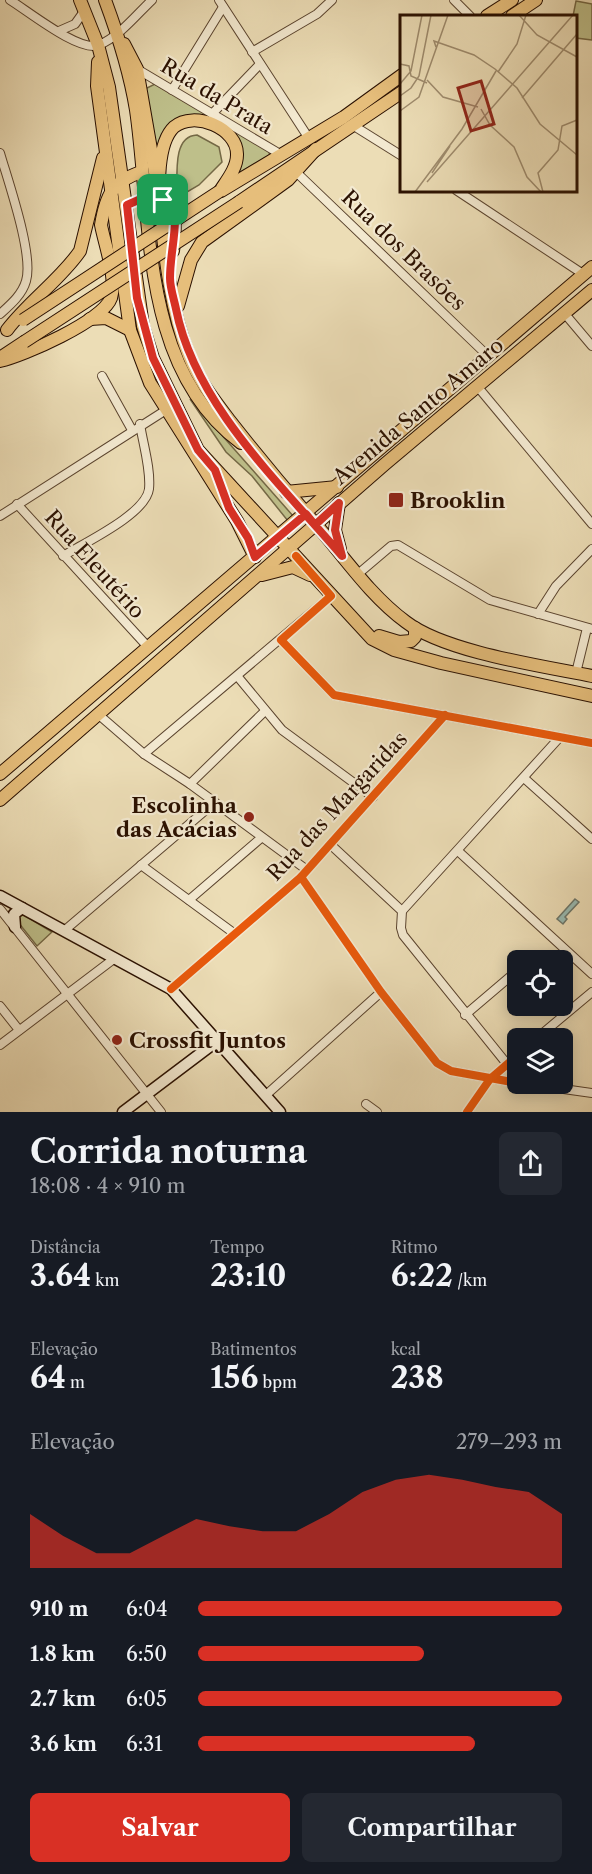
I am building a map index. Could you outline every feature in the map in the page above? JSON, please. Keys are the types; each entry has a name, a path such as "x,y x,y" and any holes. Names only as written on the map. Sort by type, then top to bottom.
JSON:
{"main road":[{"path":"105,0 117,33 136,109 143,198 159,298 170,343 182,374 215,420 251,451"},
{"path":"489,15 512,0"},
{"path":"514,15 536,0"},
{"path":"83,5 98,45 109,87 127,205 137,298 143,326 153,358 198,450"},
{"path":"117,33 137,69 181,335 196,372 251,451 378,598 415,628 449,644 592,676"},
{"path":"98,45 97,86 130,330 150,383 248,538 255,557"},
{"path":"4,332 280,154 344,117 400,76"},
{"path":"0,359 400,93"},
{"path":"159,193 166,139 173,128 183,122 204,121 223,131 232,141 237,159 225,189"},
{"path":"4,332 80,251 105,145"},
{"path":"176,310 191,260 202,242 296,172 316,149"},
{"path":"0,359 21,356 89,319 106,306 112,290 101,225 111,190 122,178 141,172"},
{"path":"115,227 127,205 159,193"},
{"name":"Avenida Santo Amaro","path":"0,774 338,487 487,355 588,271"},
{"name":"Avenida Santo Amaro","path":"0,800 339,503 592,290"},
{"path":"89,319 106,318 130,330"},
{"path":"168,413 215,470 290,548 331,596 381,645 394,650 592,696"},
{"path":"215,470 229,508"},
{"path":"286,492 338,487"},
{"path":"339,503 335,530 342,556"},
{"path":"255,577 293,567 314,576"},
{"path":"364,630 390,640 405,642 413,639 415,628"}],"street":[{"path":"10,0 84,46 98,45 117,33 152,0"},
{"path":"252,52 317,14 333,0"},
{"path":"454,0 469,15"},
{"path":"172,90 221,3 308,137"},
{"path":"59,31 75,24 83,5"},
{"path":"212,114 260,64"},
{"name":"Rua da Prata","path":"137,69 280,154"},
{"path":"354,126 400,155"},
{"path":"0,153 18,218 27,275 22,290 0,314"},
{"name":"Rua dos Brasões","path":"296,172 487,355"},
{"path":"459,192 588,271"},
{"path":"565,314 592,346"},
{"path":"102,376 132,430"},
{"path":"477,386 592,524"},
{"path":"0,516 140,424 168,413"},
{"path":"63,556 135,512 145,499 149,482 140,424"},
{"name":"Rua Eleutério","path":"17,504 147,647"},
{"path":"358,574 391,546 398,545 489,600 589,629 576,673"},
{"path":"538,614 556,586 592,549"},
{"path":"144,754 282,640 331,596"},
{"path":"282,640 334,695 592,743"},
{"path":"238,677 282,730 373,797"},
{"path":"190,784 265,711"},
{"path":"99,715 144,754 190,784 307,870"},
{"name":"Rua das Margaridas","path":"171,989 301,877 445,715"},
{"path":"467,1112 490,1079 507,1064 465,1015 404,936 401,928 402,911 560,737"},
{"path":"524,778 592,839"},
{"path":"64,930 214,803"},
{"path":"189,900 261,838"},
{"path":"331,845 402,911"},
{"path":"458,851 592,974"},
{"path":"141,865 235,934"},
{"path":"301,877 426,1053 451,1071 507,1081"},
{"path":"0,896 171,989 280,1112"},
{"path":"15,927 14,914 22,908"},
{"path":"1,914 15,927 69,993 161,1112"},
{"path":"0,1045 116,958"},
{"path":"465,1015 507,979"},
{"path":"266,1095 381,992"},
{"path":"549,1028 592,992"},
{"path":"0,1006 19,1030"},
{"path":"123,1112 217,1041"},
{"path":"573,1090 592,1093"},
{"path":"366,1104 376,1112"}],"green space":[{"path":"576,1 592,4 592,40 577,38 577,15 573,15"},
{"path":"155,84 268,150 270,155 239,173 242,160 224,133 212,121 193,116 180,117 157,157 145,89"},
{"path":"197,135 219,147 222,162 199,185 177,198 180,150 189,137"},
{"path":"190,399 294,517 288,521 252,476 226,452"},
{"path":"19,912 52,932 37,946 14,917"}],"water":[{"path":"575,899 579,902 565,917 567,919 563,924 557,919"}],"cycle path":[{"path":"296,556 331,596 281,640 334,695 592,743"},
{"path":"171,989 301,877 445,715"},
{"path":"301,877 381,992 437,1063 451,1071 507,1081"},
{"path":"467,1112 490,1079 507,1064"}],"place":[{"name":"Brooklin","path":"396,500"},
{"name":"Escolinha das Acácias","path":"249,817"},
{"name":"Crossfit Juntos","path":"117,1040"}],"route":[{"path":"163,200 143,198 127,205 137,298 143,326 153,358 176,407 198,450 215,470 229,508 248,538 255,557 306,514 315,525 339,503 335,530 342,556 315,525 269,473 251,451 196,372 181,335 170,279 175,219 172,209 163,200"}]}
